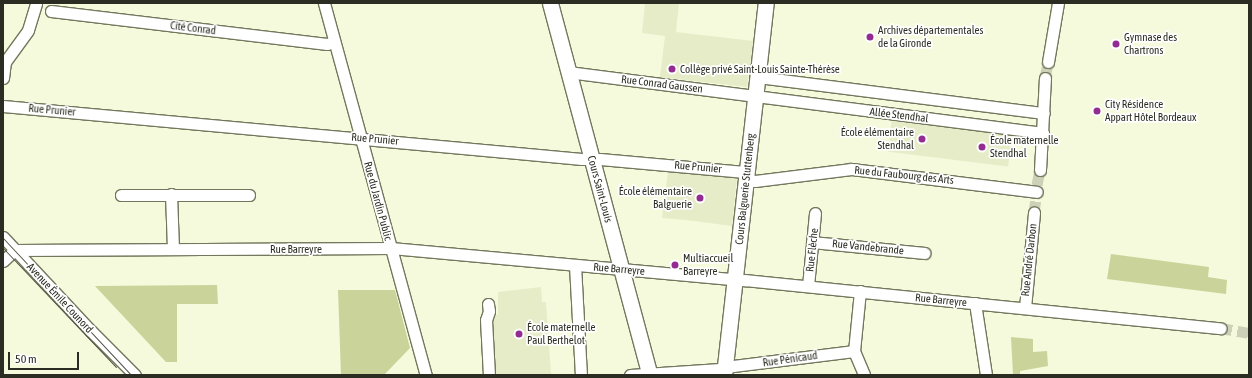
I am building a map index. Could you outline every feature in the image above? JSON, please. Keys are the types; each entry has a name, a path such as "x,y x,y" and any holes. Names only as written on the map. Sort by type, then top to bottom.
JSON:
{"main road":[{"name":"Cours Saint-Louis","path":"550,3 650,374"},
{"name":"Cours Balguerie Stuttenberg","path":"725,371 766,3"}],"street":[{"path":"3,78 5,62 28,30 36,3"},
{"name":"Rue du Jardin Public","path":"324,3 426,375"},
{"path":"1048,62 1058,3"},
{"name":"Cité Conrad","path":"51,11 327,44 334,42"},
{"name":"Rue Conrad Gaussen","path":"568,72 756,96"},
{"name":"Allée Stendhal","path":"758,77 1044,113"},
{"path":"1040,170 1045,78"},
{"name":"Allée Stendhal","path":"756,96 1043,133"},
{"name":"Rue Prunier","path":"3,106 592,159 747,176"},
{"name":"Rue du Faubourg des Arts","path":"747,176 755,181 851,169 1037,192"},
{"path":"171,194 173,250"},
{"path":"121,195 249,194"},
{"name":"Rue André Darbon","path":"1025,308 1034,212"},
{"name":"Rue Flèche","path":"808,286 815,213"},
{"name":"Avenue Émile Counord","path":"3,237 132,374"},
{"name":"Rue Vandebrande","path":"812,242 924,253"},
{"name":"Rue Barreyre","path":"15,250 391,248 860,291 1221,328"},
{"path":"3,261 15,250"},
{"path":"575,265 581,375"},
{"path":"860,291 854,351 864,375"},
{"path":"975,303 986,375"},
{"path":"488,304 489,311 486,320 490,375"},
{"name":"Rue Pénicaud","path":"630,375 725,371 854,351"}],"shaded area":[{"path":"645,3 679,3 676,32 753,41 747,87 660,77 665,36 642,33"},
{"path":"892,119 1012,134 1008,167 888,152"},
{"name":"École élémentaire Balguerie","path":"668,171 737,177 732,226 662,218"},
{"path":"1111,254 1209,267 1208,277 1227,280 1226,294 1107,279"},
{"path":"217,285 218,304 177,304 177,362 166,362 95,286"},
{"name":"École maternelle Paul Berthelot","path":"541,287 542,302 546,302 551,374 491,375 491,315 498,315 498,292"},
{"path":"338,290 395,290 410,348 384,375 341,375"},
{"path":"1011,337 1033,339 1033,352 1047,351 1048,366 1020,371 1020,375 1013,375"}],"tunnel":[{"path":"1045,78 1048,62"},
{"path":"1037,185 1040,170"},
{"path":"1034,212 1036,198"},
{"path":"1221,328 1249,333"}],"tram line":[{"path":"3,238 131,375"},
{"path":"3,248 116,367"}],"place":[{"name":"Archives départementales de la Gironde","path":"870,37"},
{"name":"Gymnase des Chartrons","path":"1116,44"},
{"name":"Collège privé Saint-Louis Sainte-Thérèse","path":"672,69"},
{"name":"City Résidence Appart Hôtel Bordeaux","path":"1097,111"},
{"name":"École élémentaire Stendhal","path":"922,139"},
{"name":"École maternelle Stendhal","path":"982,147"},
{"name":"École élémentaire Balguerie","path":"700,198"},
{"name":"Multiaccueil Barreyre","path":"675,265"},
{"name":"École maternelle Paul Berthelot","path":"519,334"}]}
